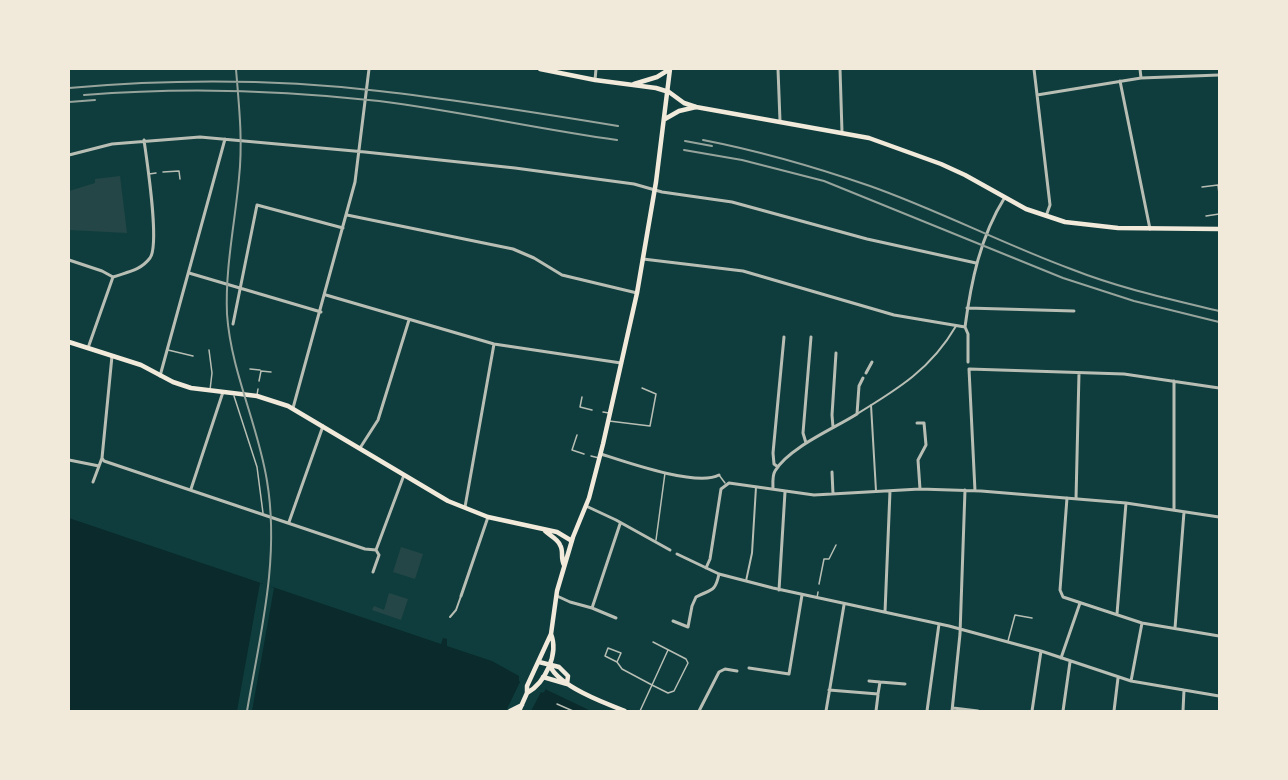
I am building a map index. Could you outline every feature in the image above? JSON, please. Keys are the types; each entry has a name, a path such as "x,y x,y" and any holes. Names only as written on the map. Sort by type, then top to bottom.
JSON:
{"main road":[{"path":"540,69 595,80 656,88 669,92 684,103 696,108 869,138 924,157 965,175 1046,216 1083,224 1150,229 1219,229"},
{"path":"634,84 657,77 670,69"},
{"path":"527,693 534,689 550,666 556,595 572,541 586,507 609,420 643,259 669,92 670,69"},
{"path":"665,119 679,111 696,108"},
{"path":"69,342 141,365 160,376 191,388 256,396 293,408 448,501 488,517 557,532 572,541"},
{"path":"545,531 560,544 564,565"},
{"path":"510,711 521,708 527,693 526,686 551,634"},
{"path":"539,662 550,666 552,671 567,684 625,711"},
{"path":"541,679 567,684"}],"street":[{"path":"293,408 356,182 369,69"},
{"path":"595,80 596,69"},
{"path":"778,69 780,121"},
{"path":"840,69 842,132"},
{"path":"1034,69 1050,205 1046,216"},
{"path":"1140,69 1141,78"},
{"path":"1037,95 1141,78 1219,75"},
{"path":"1120,81 1150,229"},
{"path":"69,155 112,144 183,137 225,139 514,168 634,184 654,190 732,202 867,239 976,263"},
{"path":"160,376 225,139"},
{"path":"113,278 137,270 152,254 154,235 144,141"},
{"path":"968,362 968,334 965,327 976,263 988,230 1005,197"},
{"path":"233,324 257,205 343,228"},
{"path":"346,215 513,249 534,258 562,275 637,293"},
{"path":"643,259 743,271 894,315 965,327"},
{"path":"69,260 102,271 113,278"},
{"path":"189,273 321,312"},
{"path":"88,348 113,278"},
{"path":"326,295 494,344 621,363"},
{"path":"967,308 1074,311"},
{"path":"360,448 378,420 409,320"},
{"path":"773,489 774,475 778,467 806,443 857,414 927,366 956,326"},
{"path":"778,467 774,464 772,453 784,337"},
{"path":"806,443 803,433 812,337"},
{"path":"464,508 494,344"},
{"path":"833,427 836,353"},
{"path":"93,482 102,458 112,356"},
{"path":"866,373 872,362"},
{"path":"975,491 969,369 1124,374 1219,388"},
{"path":"1076,499 1080,373"},
{"path":"857,414 859,386 863,378"},
{"path":"1174,381 1174,510"},
{"path":"191,489 223,392"},
{"path":"871,405 876,491"},
{"path":"917,423 924,423 926,445 918,460 920,489"},
{"path":"289,522 323,426"},
{"path":"600,456 705,480 719,476"},
{"path":"102,458 104,461 365,549 376,550"},
{"path":"69,460 99,466"},
{"path":"832,472 833,494"},
{"path":"376,550 404,475"},
{"path":"706,568 710,559 721,489 725,484 814,495 920,489 965,490 1126,503 1219,517"},
{"path":"746,581 752,553 756,487"},
{"path":"965,490 960,630 953,710 978,711"},
{"path":"885,613 890,491"},
{"path":"779,590 785,492"},
{"path":"1067,498 1060,590 1063,597 1142,623 1219,636"},
{"path":"1116,614 1126,503"},
{"path":"586,507 616,520 670,550"},
{"path":"1175,628 1184,512"},
{"path":"450,617 456,610 488,517"},
{"path":"592,608 620,524"},
{"path":"373,572 379,555 376,550"},
{"path":"676,554 720,574 779,590 939,624 1041,651 1118,678 1219,696"},
{"path":"674,621 688,627 696,597 714,590 720,574"},
{"path":"556,595 616,618"},
{"path":"750,668 789,674 802,596"},
{"path":"1061,659 1080,603"},
{"path":"826,711 844,605"},
{"path":"1131,681 1142,623"},
{"path":"927,711 939,624"},
{"path":"1032,711 1041,651"},
{"path":"1063,711 1070,662"},
{"path":"699,711 719,672 725,669 737,671"},
{"path":"1114,711 1118,678"},
{"path":"870,681 905,684"},
{"path":"876,711 880,682"},
{"path":"829,690 878,694"},
{"path":"1183,711 1184,690"}],"lane":[{"path":"163,172 179,171 180,179"},
{"path":"148,174 156,173"},
{"path":"1202,187 1218,185 1219,194"},
{"path":"1206,216 1219,214"},
{"path":"167,350 193,356"},
{"path":"209,351 212,373 210,391"},
{"path":"968,362 969,369"},
{"path":"250,369 272,372"},
{"path":"259,381 261,370"},
{"path":"609,420 650,426 656,394 642,388"},
{"path":"256,396 258,389"},
{"path":"233,393 257,467 263,514"},
{"path":"582,397 580,407 592,410"},
{"path":"603,412 610,413"},
{"path":"577,435 572,450 584,454"},
{"path":"591,456 600,456"},
{"path":"656,542 665,472"},
{"path":"719,476 725,484"},
{"path":"819,584 824,559 829,559 836,545"},
{"path":"670,550 676,554"},
{"path":"817,599 818,592"},
{"path":"1008,642 1015,615 1032,618"},
{"path":"617,662 621,653 608,648 605,656 617,662 622,669 672,693 688,663 686,659 653,642"},
{"path":"640,711 669,650"},
{"path":"557,704 573,711"}],"shaded area":[{"path":"120,176 127,233 69,230 69,191 95,183 95,179"},
{"path":"69,518 441,644 443,638 447,639 447,646 492,661 519,676 519,681 543,693 545,689 591,711 69,711"},
{"path":"401,547 423,554 415,579 393,572"},
{"path":"389,593 408,599 401,620 372,610 374,606 384,610"}],"pier":[{"path":"263,581 272,584 271,587 274,588 252,711 237,711 260,583 263,584"},
{"path":"521,674 521,679 542,689 547,687 544,692 541,692 531,711 506,711 521,680 519,677"}],"railway":[{"path":"236,69 241,151 229,263 227,314 234,357 263,460 270,510 271,539 267,597 247,711"},
{"path":"69,88 185,82 302,84 439,98 618,126"},
{"path":"84,95 194,90 342,97 409,105 617,140"},
{"path":"69,102 95,100"},
{"path":"703,140 766,154 849,179 895,195 1089,276 1144,293 1219,311"},
{"path":"685,141 712,146"},
{"path":"684,150 742,160 824,181 1063,278 1134,301 1219,322"}]}
